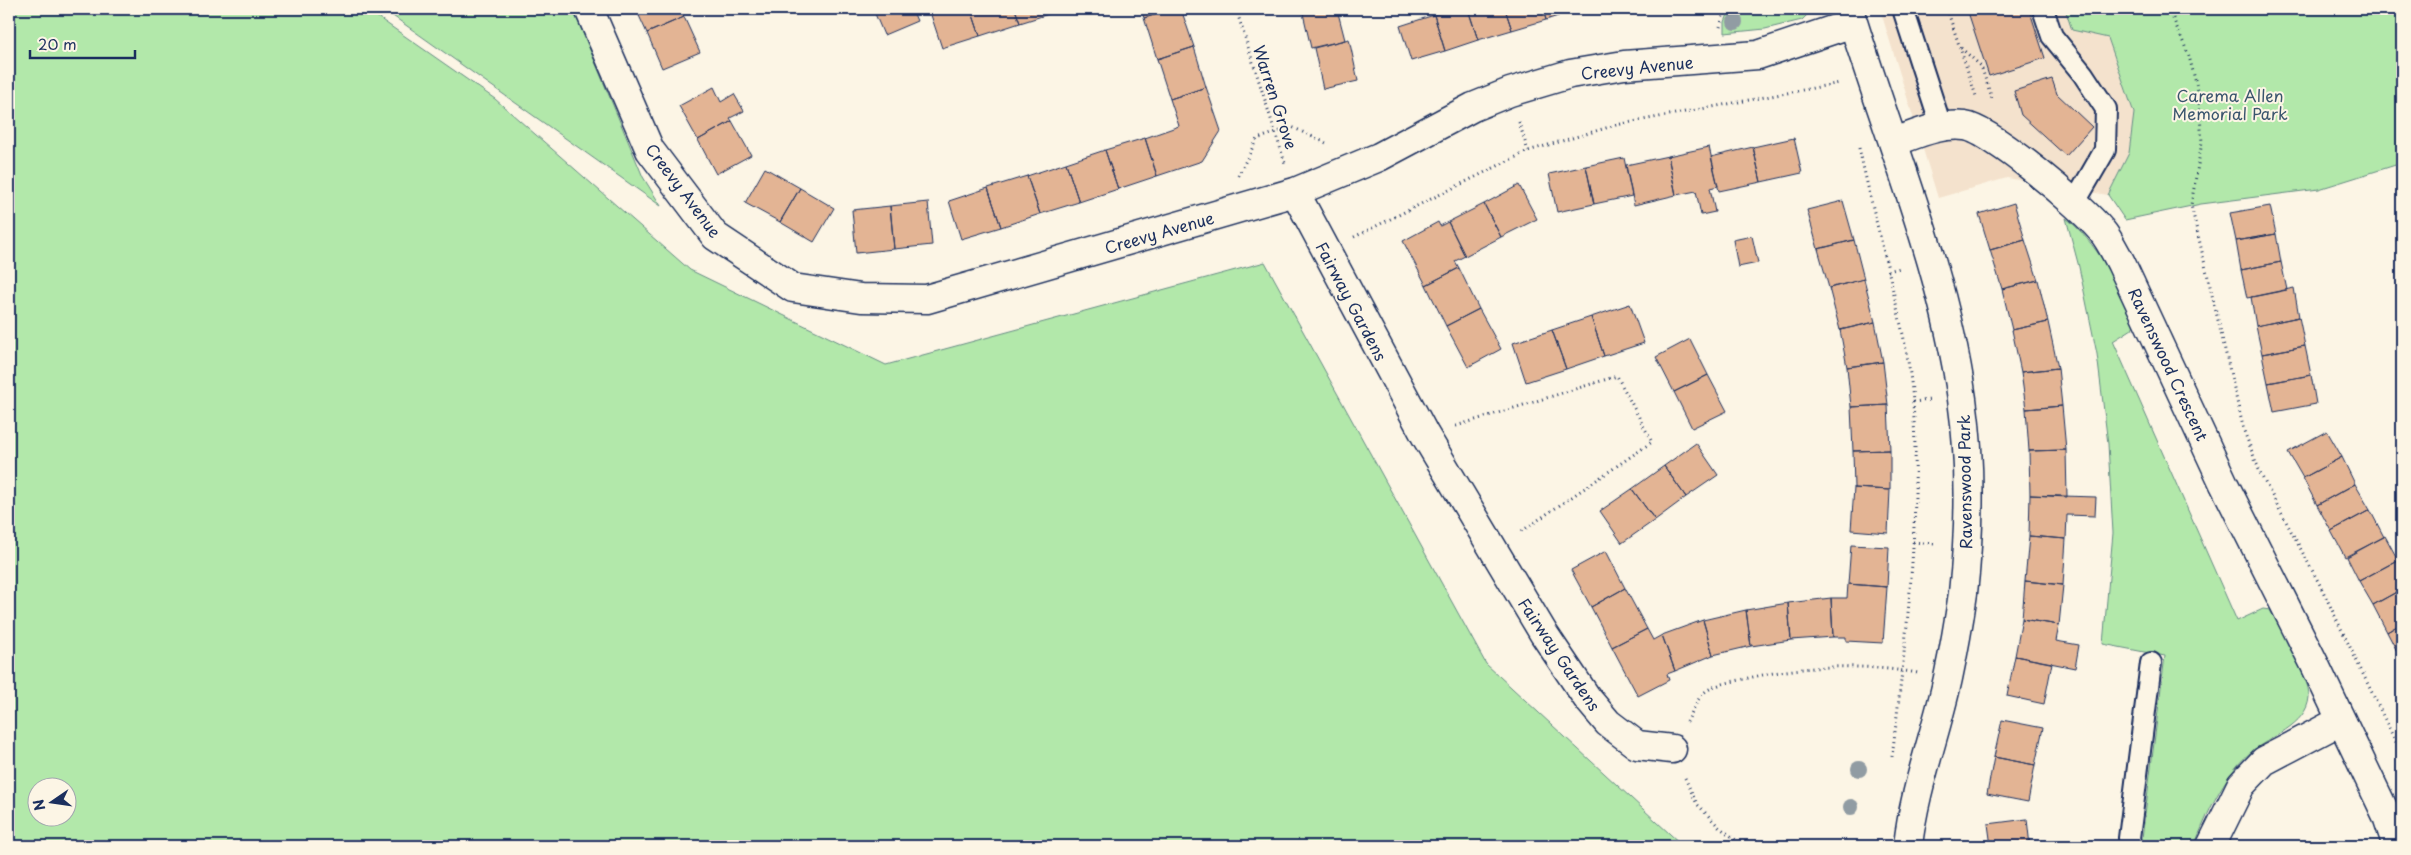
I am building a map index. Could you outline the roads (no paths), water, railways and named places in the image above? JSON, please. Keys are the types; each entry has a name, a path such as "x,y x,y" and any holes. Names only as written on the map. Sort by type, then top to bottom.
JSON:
{"street":[{"name":"Creevy Avenue","path":"589,9 650,150 715,236 793,288 861,298 927,299 1295,192 1358,166 1480,104 1510,92 1570,74 1624,65 1758,54 1851,16"},
{"name":"Ravenswood Park","path":"1851,16 1894,142 1930,259 1950,337 1962,398 1967,438 1968,520 1960,612 1948,678 1927,753 1908,846"},
{"name":"Ravenswood Crescent","path":"1894,142 1941,126 1966,126 1984,135 2075,202 2103,231 2121,263 2224,484 2314,663 2340,721 2387,816 2397,846"},
{"name":"Fairway Gardens","path":"1295,192 1425,435 1549,642 1587,698 1603,717 1637,745 1672,749"},
{"path":"2211,846 2241,785 2264,761 2340,721"}],"lane":[{"path":"1903,9 1941,126"},
{"path":"2043,9 2052,36 2106,108 2105,150 2075,202"},
{"path":"2131,846 2129,838 2151,662"}],"park label":[{"name":"Carema Allen Memorial Park","path":"2230,104"}]}
